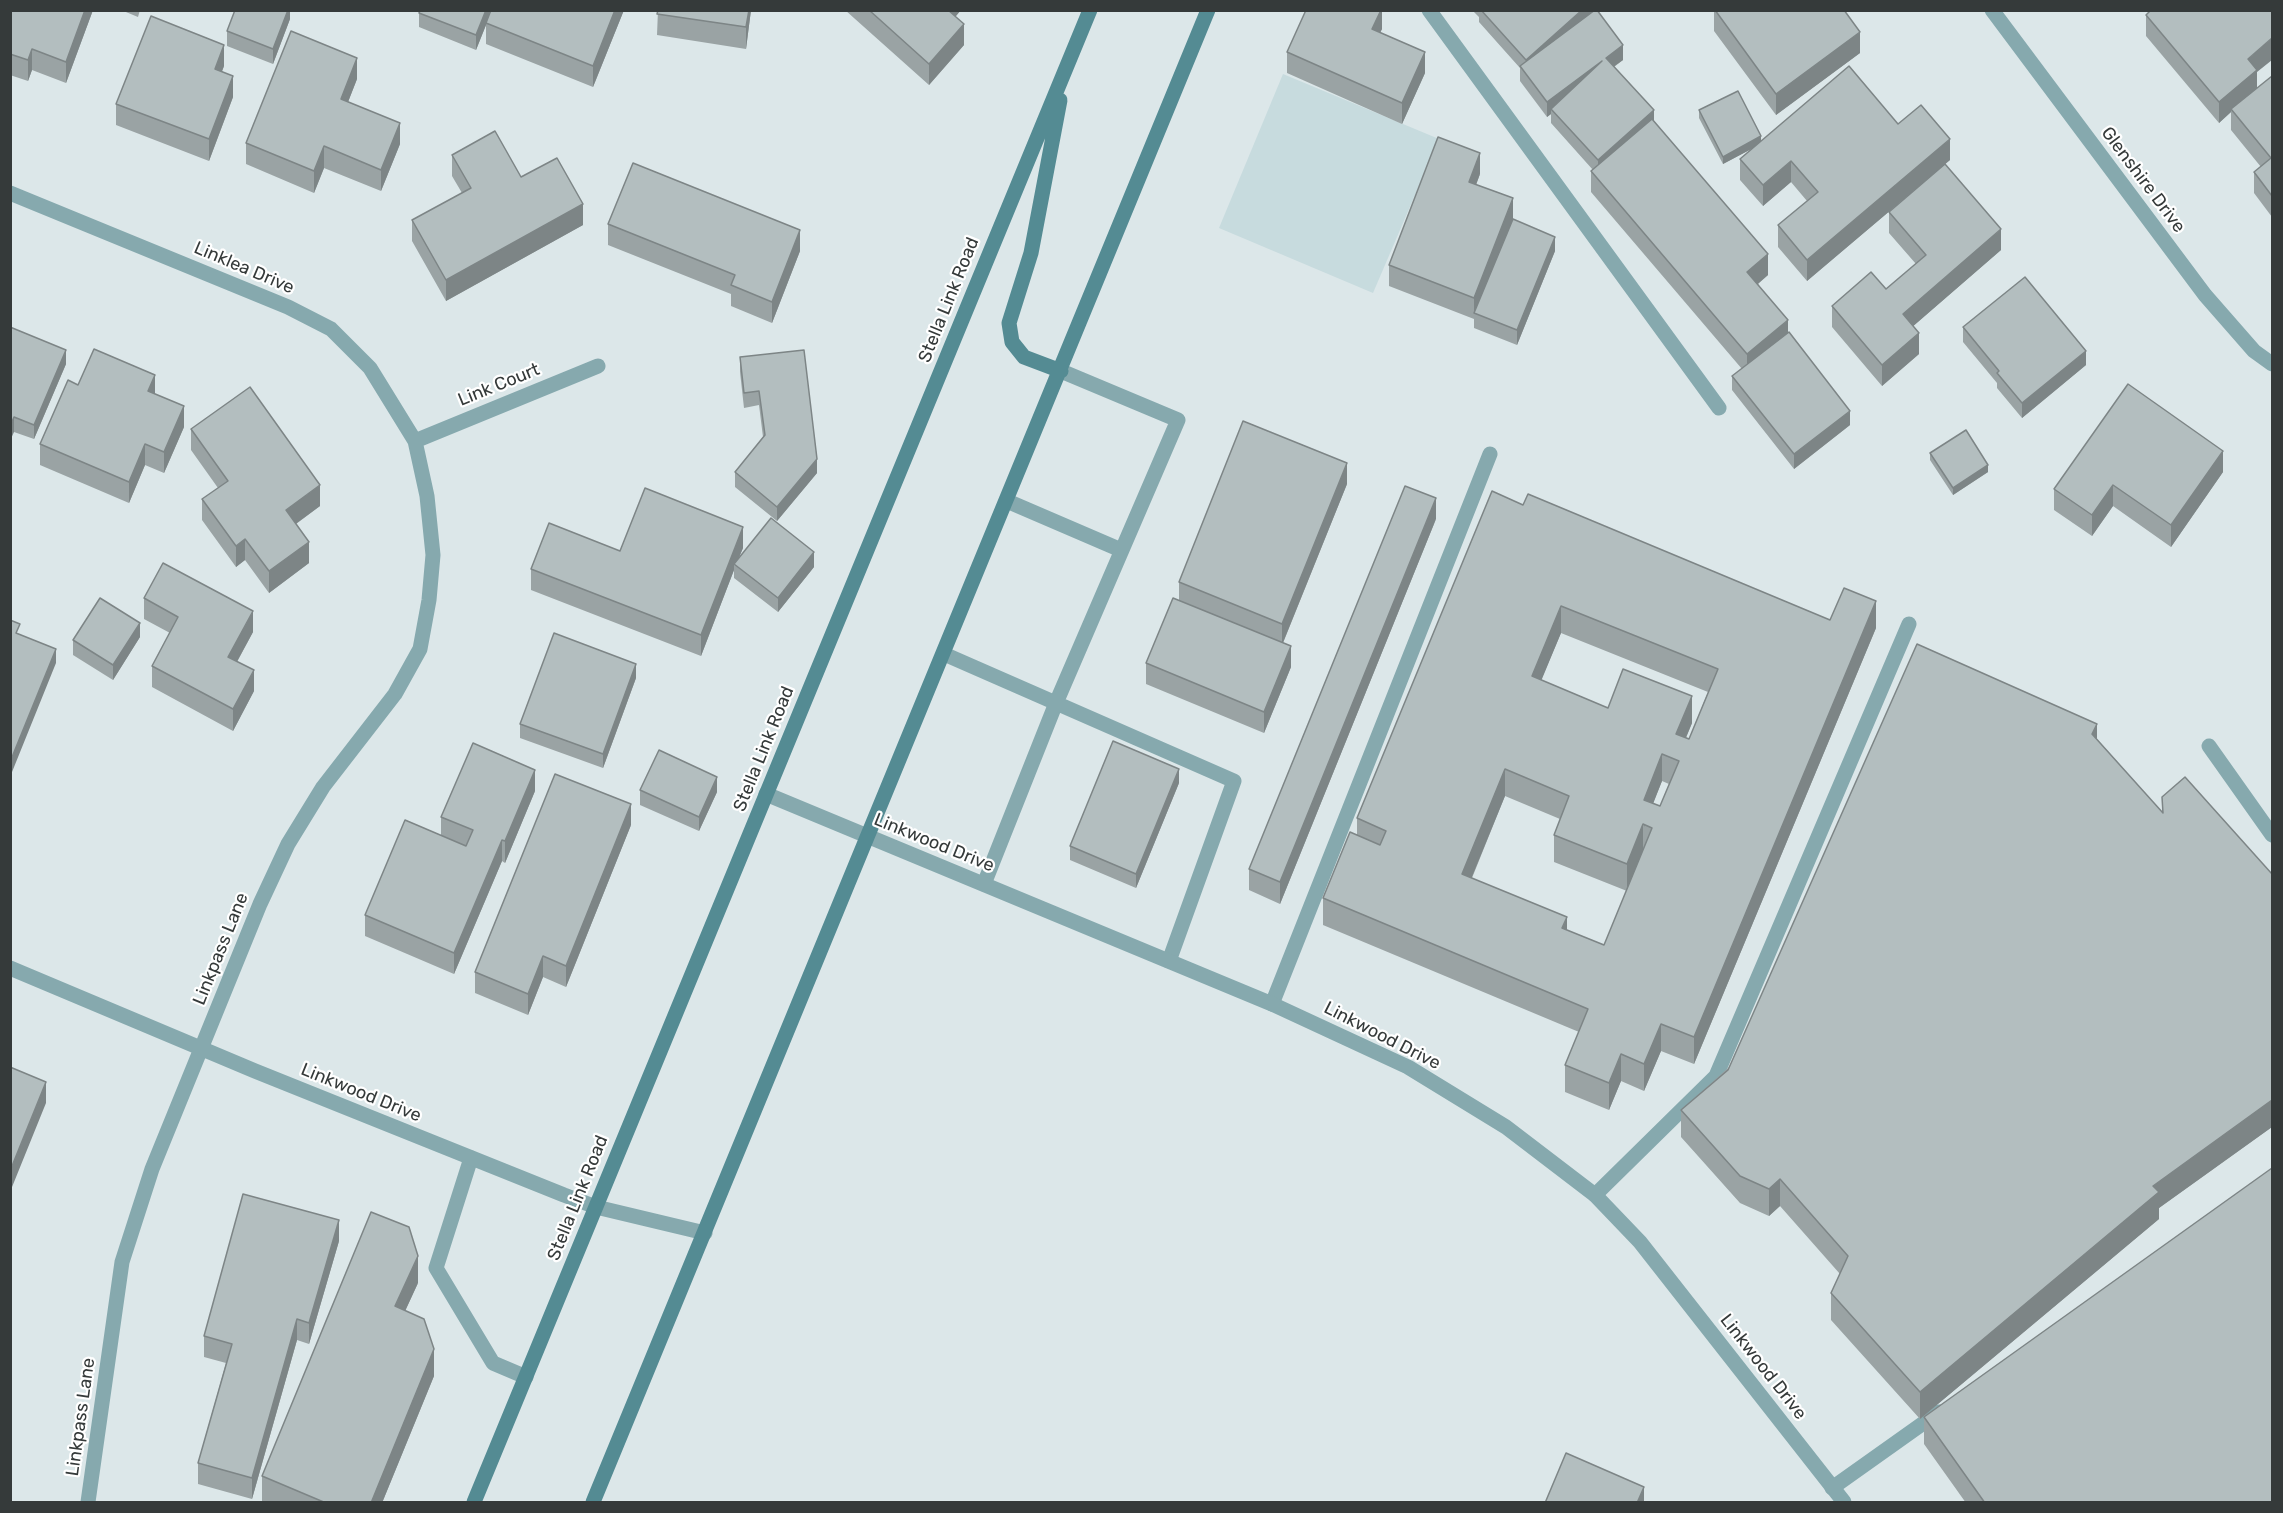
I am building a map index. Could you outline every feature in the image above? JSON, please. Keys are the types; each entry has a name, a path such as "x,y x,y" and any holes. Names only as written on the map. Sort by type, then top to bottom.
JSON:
{"main road":[{"name":"Stella Link Road","path":"474,1503 1090,10"},
{"path":"593,1503 1208,10"},
{"path":"1061,371 1024,357 1012,342 1009,323 1031,253 1066,68"}],"street":[{"path":"1429,10 1719,408"},
{"name":"Glenshire Drive","path":"1992,10 2205,295 2254,351 2272,364"},
{"name":"Linklea Drive","path":"10,193 288,307 331,329 370,368 415,441"},
{"name":"Link Court","path":"415,441 598,366"},
{"path":"984,884 1056,703 1178,420 1061,371"},
{"name":"Linkpass Lane","path":"88,1503 122,1262 152,1169 260,904 288,844 322,787 395,694 420,649 429,600 433,555 427,496 415,441"},
{"path":"1272,1004 1490,454"},
{"path":"1007,501 1121,550"},
{"path":"1595,1195 1716,1076 1909,624"},
{"path":"944,654 1234,781 1169,961"},
{"path":"2209,746 2272,835"},
{"name":"Linkwood Drive","path":"766,794 1272,1004 1418,1073 1506,1126 1595,1195 1640,1242 1844,1503"},
{"name":"Linkwood Drive","path":"10,968 201,1048 596,1207 705,1233"},
{"path":"471,1158 436,1268 493,1363 526,1377"},
{"path":"1832,1488 1952,1402"}],"shaded area":[{"path":"1283,74 1439,139 1373,293 1219,228"}],"building":[{"path":"10,10 85,10 66,62 32,49 28,60 10,54"},
{"path":"235,10 288,10 273,49 227,31"},
{"path":"420,10 486,10 476,35 419,13"},
{"path":"491,10 615,10 593,66 486,23"},
{"path":"658,10 749,10 746,27 657,14"},
{"path":"869,10 948,10 964,24 929,64"},
{"path":"1306,10 1381,10 1372,29 1425,52 1402,103 1287,52"},
{"path":"1481,10 1582,10 1526,60"},
{"path":"1595,10 1623,45 1606,58 1654,110 1598,160 1551,109 1602,61 1547,102 1520,66"},
{"path":"1715,10 1844,10 1860,32 1776,94"},
{"path":"2151,10 2272,10 2272,38 2248,59 2257,70 2219,102 2146,15"},
{"path":"151,16 224,45 215,69 233,76 209,139 116,104"},
{"path":"291,31 357,58 341,99 400,123 381,170 324,146 314,171 246,143"},
{"path":"1849,66 1898,124 1921,105 1950,139 1807,260 1778,225 1818,192 1791,161 1763,185 1740,159"},
{"path":"2272,76 2272,196 2254,172 2271,158 2231,109"},
{"path":"1738,91 1761,136 1723,157 1699,110"},
{"path":"1652,119 1768,254 1747,272 1788,320 1747,354 1591,171"},
{"path":"495,131 521,177 557,158 583,204 446,280 412,220 471,188 452,155"},
{"path":"1438,137 1480,153 1469,182 1513,198 1474,298 1389,265"},
{"path":"633,163 800,230 772,302 731,285 735,275 608,224"},
{"path":"1945,164 2001,229 1903,314 1919,333 1882,365 1832,306 1871,272 1886,289 1926,255 1889,212"},
{"path":"1513,219 1555,237 1517,330 1474,313"},
{"path":"2025,277 2086,351 2022,403 1963,327"},
{"path":"10,327 66,350 34,425 14,417 10,426"},
{"path":"1789,332 1850,411 1794,454 1732,376"},
{"path":"94,349 155,375 148,391 184,406 164,452 145,444 129,482 40,444 68,380 78,385"},
{"path":"804,350 817,459 777,507 735,472 765,435 759,391 744,393 740,357"},
{"path":"2128,384 2223,451 2171,525 2113,485 2092,515 2054,489"},
{"path":"250,387 320,485 286,510 309,542 269,571 245,539 236,546 202,499 228,481 191,429"},
{"path":"1243,421 1347,463 1282,624 1179,582"},
{"path":"1966,430 1988,465 1953,488 1930,453"},
{"path":"1405,486 1436,498 1280,882 1249,869"},
{"path":"645,488 743,527 701,635 531,569 549,523 620,551"},
{"path":"1492,491 1523,505 1528,494 1830,620 1844,588 1876,601 1694,1037 1661,1024 1644,1064 1621,1054 1609,1083 1565,1065 1588,1009 1323,898 1350,832 1380,845 1386,831 1357,818","holes":["1561,606 1718,669 1689,739 1676,734 1692,696 1623,669 1608,708 1532,676","1662,754 1679,761 1660,806 1644,800","1505,769 1569,796 1554,835 1627,864 1643,824 1652,828 1604,945 1562,928 1567,917 1462,874"]},
{"path":"771,518 814,552 778,598 734,564"},
{"path":"163,563 253,611 228,657 254,670 233,709 152,666 178,617 144,598"},
{"path":"100,598 140,623 113,665 73,640"},
{"path":"1173,598 1291,646 1264,712 1146,663"},
{"path":"10,620 20,624 16,633 56,649 10,762"},
{"path":"554,633 636,664 603,754 520,724"},
{"path":"1917,644 2097,724 2092,734 2163,813 2162,797 2185,777 2272,874 2272,1100 2153,1186 2159,1192 1920,1392 1831,1293 1848,1256 1780,1179 1769,1189 1740,1176 1681,1110 1728,1070"},
{"path":"1113,741 1179,769 1136,874 1070,846"},
{"path":"473,743 535,770 505,841 502,840 454,953 365,915 405,820 466,846 473,830 441,817"},
{"path":"659,750 717,777 699,817 640,790"},
{"path":"555,774 631,804 566,966 543,956 528,994 475,972"},
{"path":"10,1067 46,1082 10,1171"},
{"path":"2272,1168 2272,1503 1985,1503 1924,1417"},
{"path":"243,1194 339,1220 309,1323 297,1319 252,1478 198,1463 232,1344 204,1336"},
{"path":"371,1212 409,1227 418,1256 395,1306 424,1319 434,1349 371,1503 326,1503 262,1476"},
{"path":"1566,1453 1644,1487 1637,1503 1545,1503"}]}
